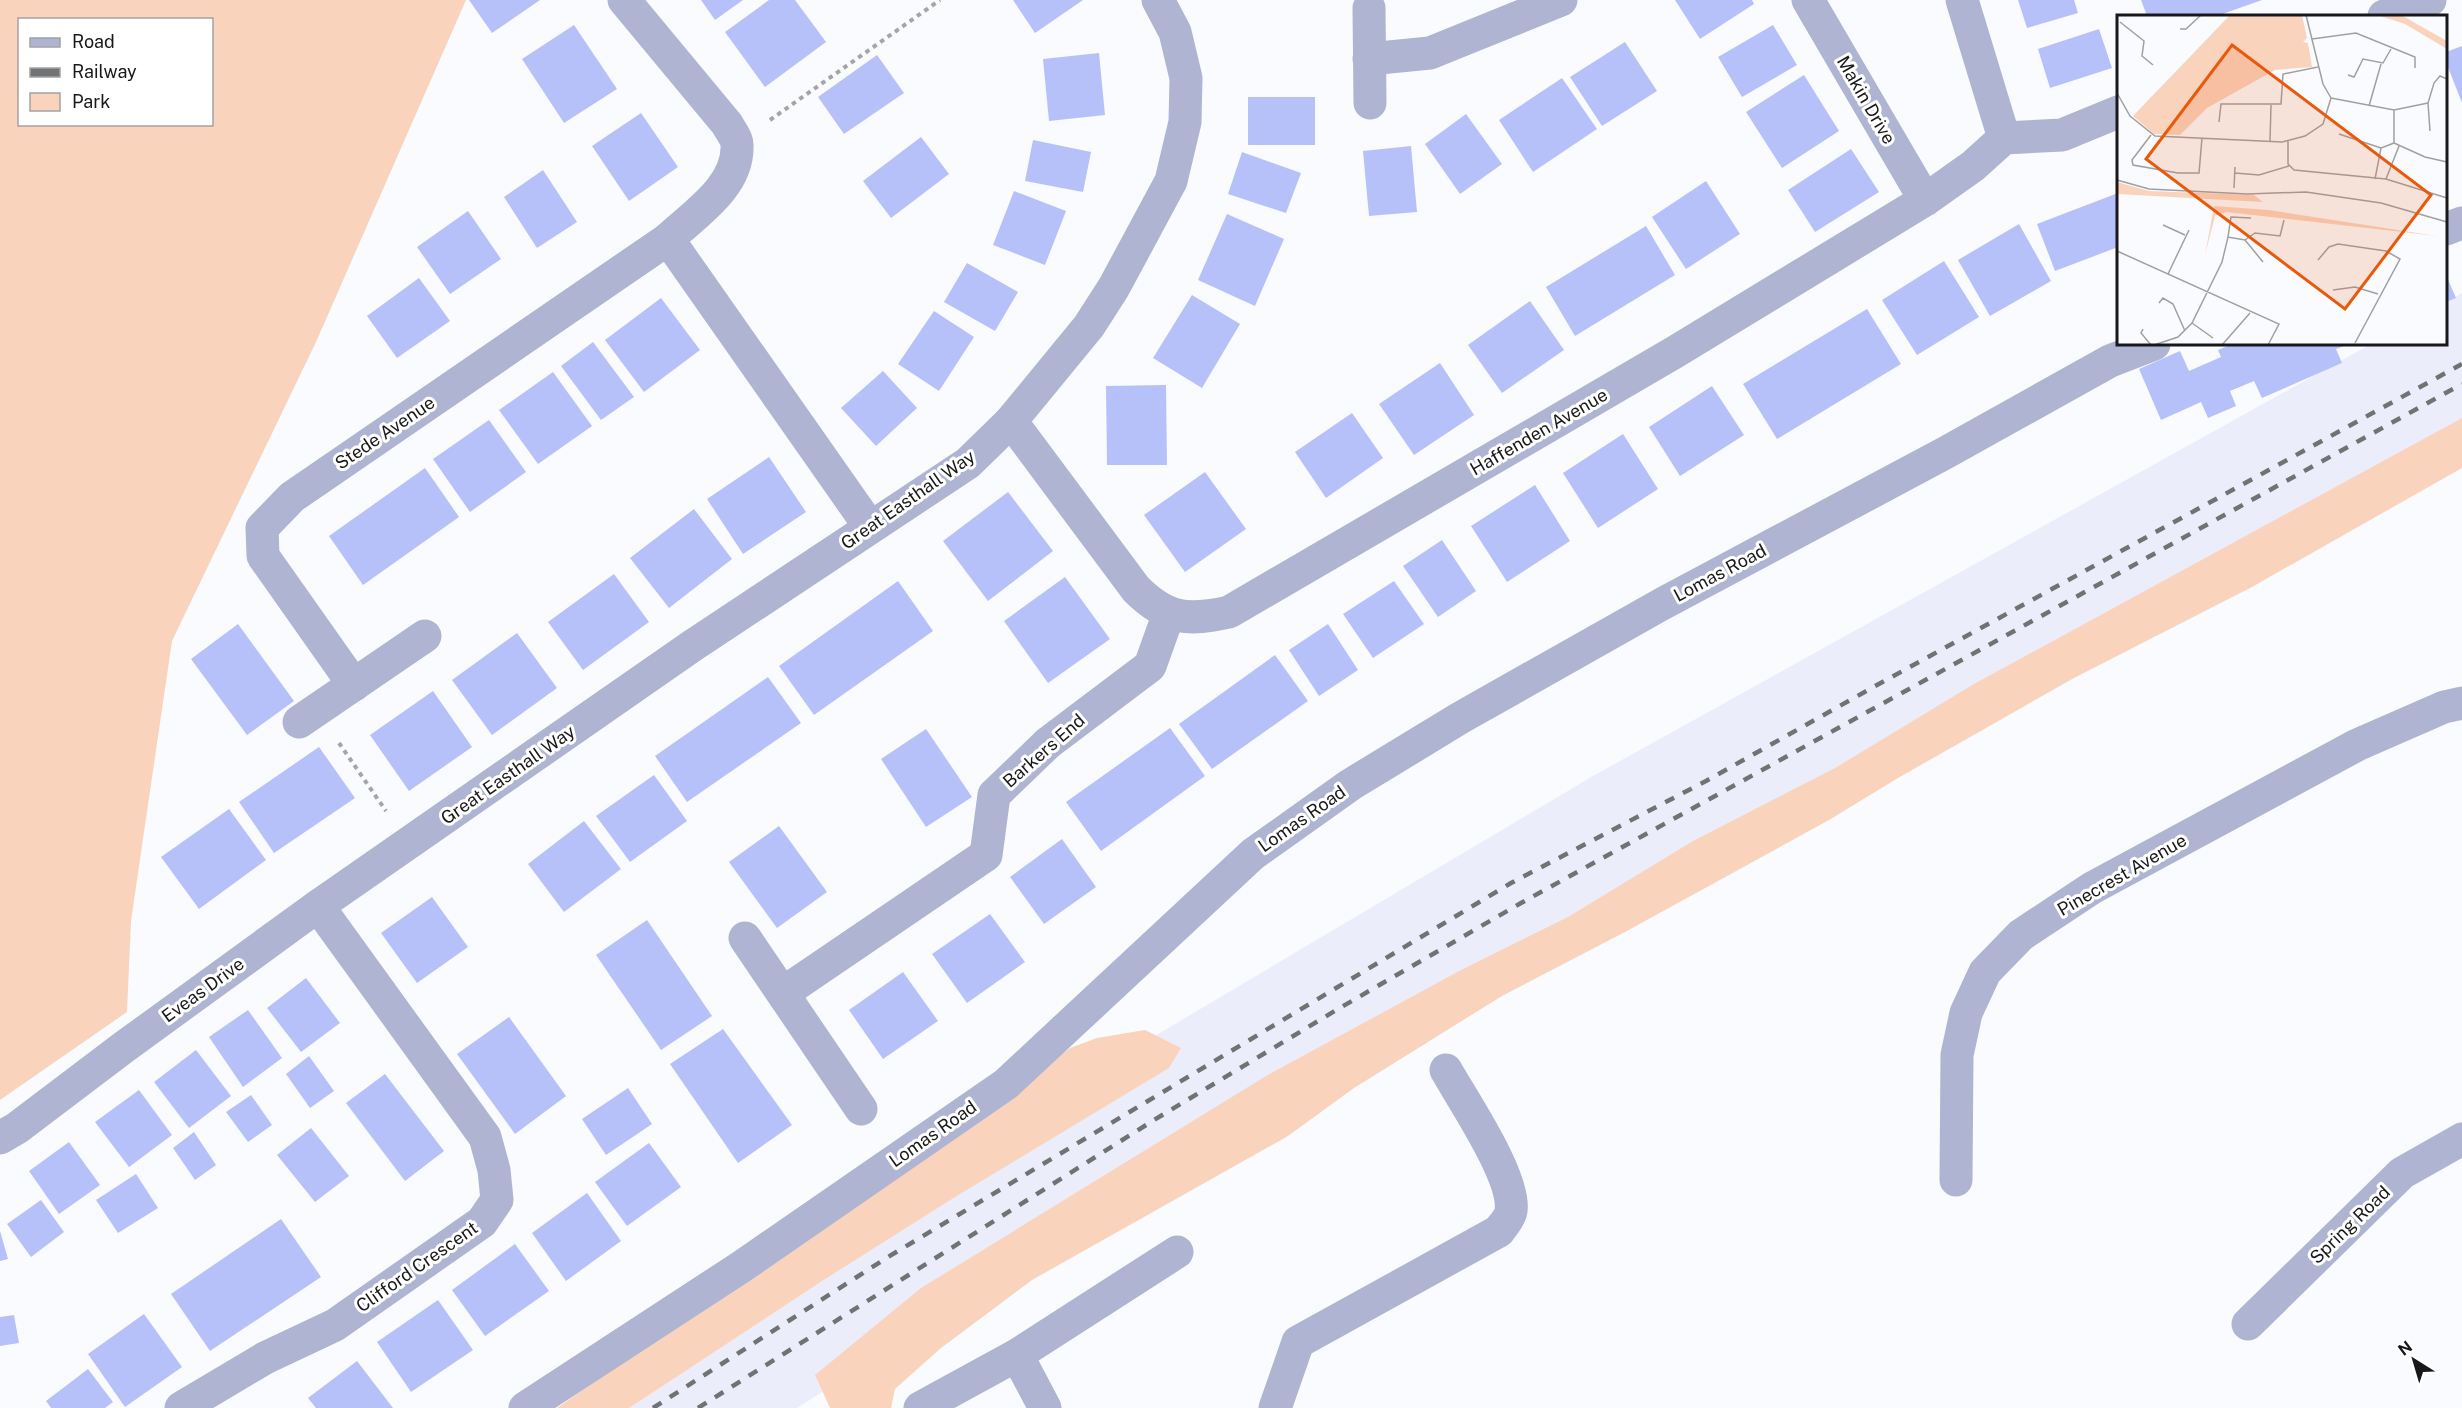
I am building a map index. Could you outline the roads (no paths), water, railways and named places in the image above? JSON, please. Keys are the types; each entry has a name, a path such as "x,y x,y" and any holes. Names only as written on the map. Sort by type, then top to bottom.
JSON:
{"street":[{"name":"Stede Avenue","path":"354,685 263,556 262,528 292,496 668,239 714,198 734,170 737,143 727,124 624,0"},
{"name":"Great Easthall Way","path":"408,845 692,646 968,463 1011,422 1089,326 1114,287 1171,181 1185,122 1186,78 1175,32 1158,0"},
{"path":"1369,59 1430,53 1561,0"},
{"name":"Makin Drive","path":"1808,0 1924,200"},
{"path":"1962,0 2004,138 2062,135 2117,112"},
{"path":"2387,15 2430,0"},
{"path":"1370,8 1370,103"},
{"name":"Haffenden Avenue","path":"1011,422 1136,589 1149,602 1169,613 1199,619 1229,612 1675,352 1924,200 1973,166 2004,138"},
{"path":"2447,228 2462,223"},
{"path":"668,239 870,527"},
{"name":"Lomas Road","path":"525,1408 741,1267 1006,1084 1253,854 1350,785 1460,718 1662,604 1934,459 2110,361 2151,345"},
{"name":"Barkers End","path":"783,993 986,855 994,795 1048,743 1150,666 1169,613"},
{"path":"307,717 425,636"},
{"name":"Pinecrest Avenue","path":"1956,1180 1957,1055 1966,1013 1986,972 2021,935 2092,888 2356,745 2444,707 2462,703"},
{"name":"Eveas Drive","path":"0,1138 17,1128 318,906 408,845"},
{"name":"Clifford Crescent","path":"181,1408 265,1358 335,1325 482,1222 497,1200 494,1170 485,1137 318,906"},
{"path":"745,938 861,1109"},
{"path":"1275,1408 1298,1342 1499,1231 1511,1214 1511,1195 1505,1174 1446,1070"},
{"name":"Spring Road","path":"2248,1324 2402,1173 2462,1139"},
{"path":"920,1408 1017,1355 1177,1252"},
{"path":"1017,1355 1045,1408"}],"railway":[{"path":"653,1408 888,1257 1511,883 1706,781 2462,364"},
{"path":"698,1408 1154,1120 1338,1009 1521,903 2462,384"}]}
